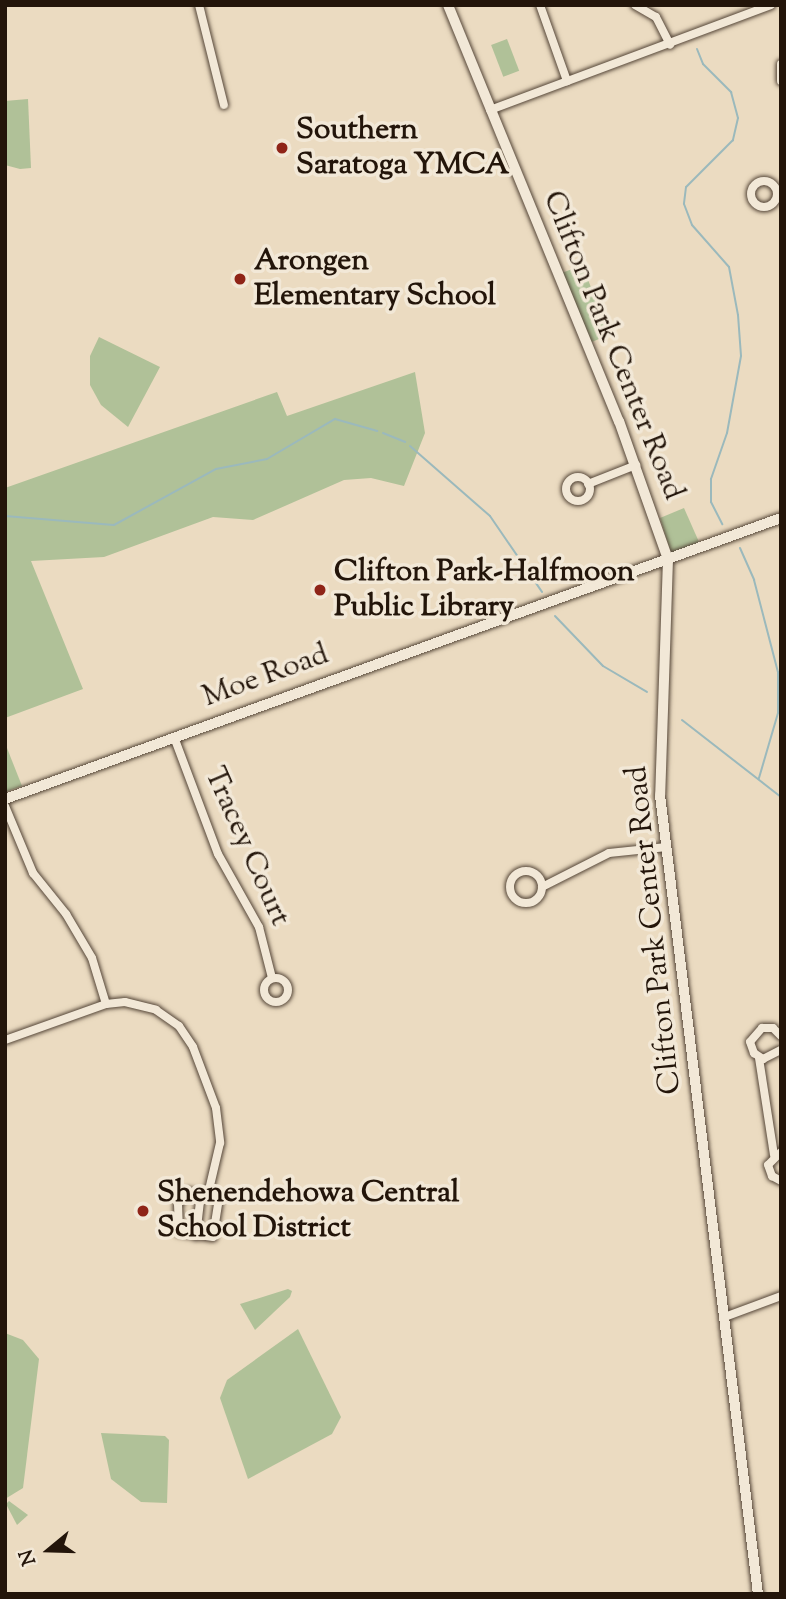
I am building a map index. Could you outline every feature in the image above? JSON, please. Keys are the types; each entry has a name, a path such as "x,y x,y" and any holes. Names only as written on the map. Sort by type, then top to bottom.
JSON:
{"street":[{"path":"199,5 223,105"},
{"name":"Clifton Park Center Road","path":"448,5 636,465 668,559 659,742 667,847 727,1316 758,1594"},
{"path":"540,5 567,80"},
{"path":"635,5 656,17 670,45"},
{"path":"490,110 670,45 771,5"},
{"path":"781,64 781,81"},
{"path":"588,484 636,465"},
{"name":"Moe Road","path":"5,799 781,518"},
{"name":"Tracey Court","path":"174,737 218,854 259,927 272,978"},
{"path":"5,806 33,873 66,914 92,958 106,1004"},
{"path":"542,887 555,884 580,864 602,855 667,847"},
{"path":"5,1040 106,1004 125,1002 156,1010 179,1026 193,1047 216,1108 220,1143 196,1236"},
{"path":"781,1036 769,1027 755,1031 750,1046 759,1058 777,1153 769,1169 781,1181"},
{"path":"759,1058 771,1059 781,1050"},
{"path":"771,1124 781,1122"},
{"path":"188,1192 205,1193 219,1198 214,1237 196,1236 178,1231 178,1204 188,1192"},
{"path":"727,1316 781,1296"}],"green space":[{"path":"507,39 519,71 503,77 491,45"},
{"path":"28,99 31,168 20,169 5,165 5,101"},
{"path":"582,265 610,335 589,343 561,274"},
{"path":"99,337 160,367 128,427 101,405 90,385 90,356"},
{"path":"415,372 425,433 404,486 371,478 344,480 253,520 213,517 104,557 31,561 83,689 5,718 5,488 277,392 287,416"},
{"path":"684,508 699,542 671,553 660,518"},
{"path":"5,743 22,786 5,792"},
{"path":"288,1289 292,1291 290,1297 255,1330 240,1304"},
{"path":"298,1329 341,1417 332,1434 248,1479 220,1398 227,1380"},
{"path":"5,1333 23,1340 39,1359 23,1488 5,1499"},
{"path":"101,1433 165,1436 169,1440 167,1503 141,1502 111,1479"},
{"path":"9,1501 28,1515 17,1525 6,1504"}],"waterway":[{"path":"697,49 703,64 731,92 738,118 733,140 686,187 684,204 692,225 729,267 738,315 741,356 727,433 711,479 711,502 722,524"},
{"path":"5,516 114,525 216,469 267,459 335,419 377,431"},
{"path":"383,433 405,442"},
{"path":"410,446 490,516 542,592"},
{"path":"740,548 754,580 778,672 778,713 759,778"},
{"path":"555,616 603,666 647,692"},
{"path":"682,720 781,797"}],"place":[{"name":"Southern Saratoga YMCA","path":"282,148"},
{"name":"Arongen Elementary School","path":"240,279"},
{"name":"Clifton Park-Halfmoon Public Library","path":"320,590"},
{"name":"Shenendehowa Central School District","path":"143,1211"}]}
